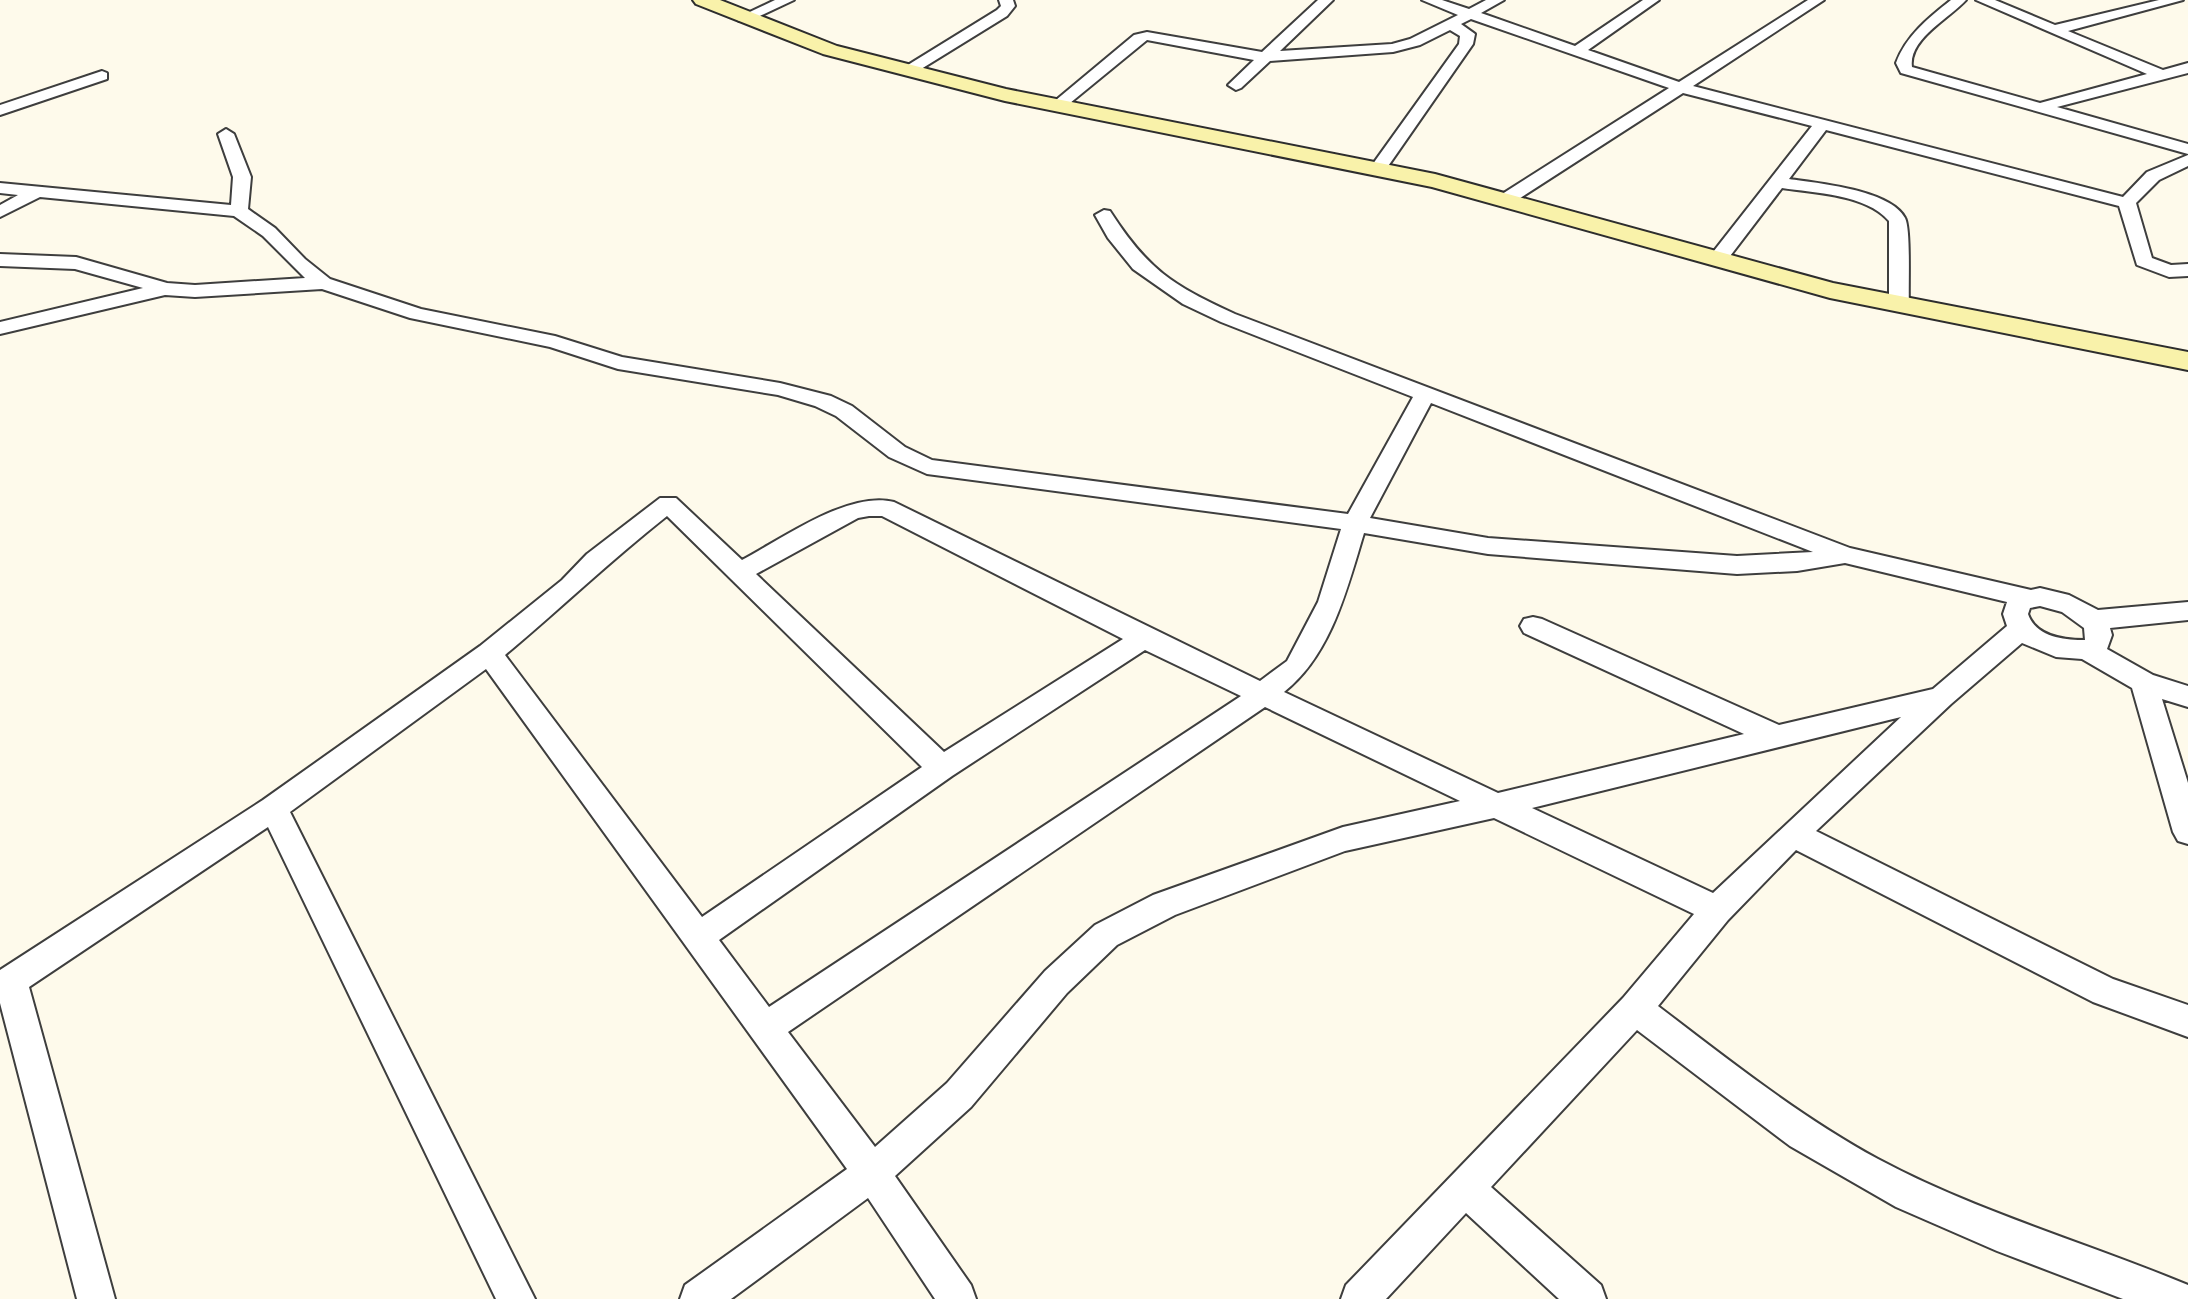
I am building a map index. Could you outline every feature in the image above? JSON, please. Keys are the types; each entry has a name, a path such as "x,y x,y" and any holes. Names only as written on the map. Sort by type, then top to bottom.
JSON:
{"street":[{"path":"703,0 830,50 908,71 1058,105 1378,168 1717,260 1899,305 2188,361"},
{"path":"744,18 787,0"},
{"path":"908,71 1002,13 1008,6 1006,0"},
{"path":"1236,85 1326,0"},
{"path":"1429,0 1683,88 2127,203"},
{"path":"1058,105 1139,38 1147,36 1263,57 1393,48 1415,42 1497,0"},
{"path":"1578,50 1652,0"},
{"path":"1505,200 1817,0"},
{"path":"1959,0 1929,26 1904,57 1906,70 2188,149"},
{"path":"1983,0 2162,75"},
{"path":"2053,30 2176,0"},
{"path":"1378,168 1466,44 1468,34 1451,24"},
{"path":"2040,107 2188,68"},
{"path":"0,110 102,76"},
{"path":"1717,260 1821,126"},
{"path":"226,134 242,177 239,211"},
{"path":"2127,203 2139,186 2154,173 2188,160"},
{"path":"1779,182 1875,202 1895,213 1898,220 1899,305"},
{"path":"0,188 239,211 269,232 298,263 323,283 417,314 555,342 618,363 780,389 823,401 844,411 897,452 927,467 1355,523 1488,546 1737,565 1797,563 1845,555"},
{"path":"0,212 40,190"},
{"path":"2127,203 2144,261 2169,271 2188,270"},
{"path":"1104,215 1129,255 1152,277 1188,300 1845,555 2025,613"},
{"path":"0,260 76,263 166,289 195,291 323,283"},
{"path":"0,328 166,289"},
{"path":"764,1029 1268,694 1296,668 1331,602 1355,523 1425,394"},
{"path":"96,1299 5,985 273,808 489,653 571,586 596,560 668,503 942,768"},
{"path":"739,572 851,512 886,508 1144,638 1268,694 1717,910"},
{"path":"1360,1299 1635,1009 1717,910 2025,613 2054,599 2082,611 2092,620 2100,639 2096,646 2088,650 2061,650 2032,637 2025,613"},
{"path":"2092,620 2188,611"},
{"path":"1533,626 1778,737"},
{"path":"696,938 942,768 1144,638"},
{"path":"2088,650 2144,682 2188,697"},
{"path":"489,653 872,1173 957,1299"},
{"path":"2144,682 2182,798 2188,832"},
{"path":"699,1299 872,1173 959,1095 1046,993 1106,935 1164,905 1328,844 1941,697"},
{"path":"273,808 516,1299"},
{"path":"1793,834 2104,991 2188,1021"},
{"path":"1635,1009 1754,1099 1828,1150 1905,1191 2101,1272 2175,1299"},
{"path":"1465,1188 1587,1299"}]}
